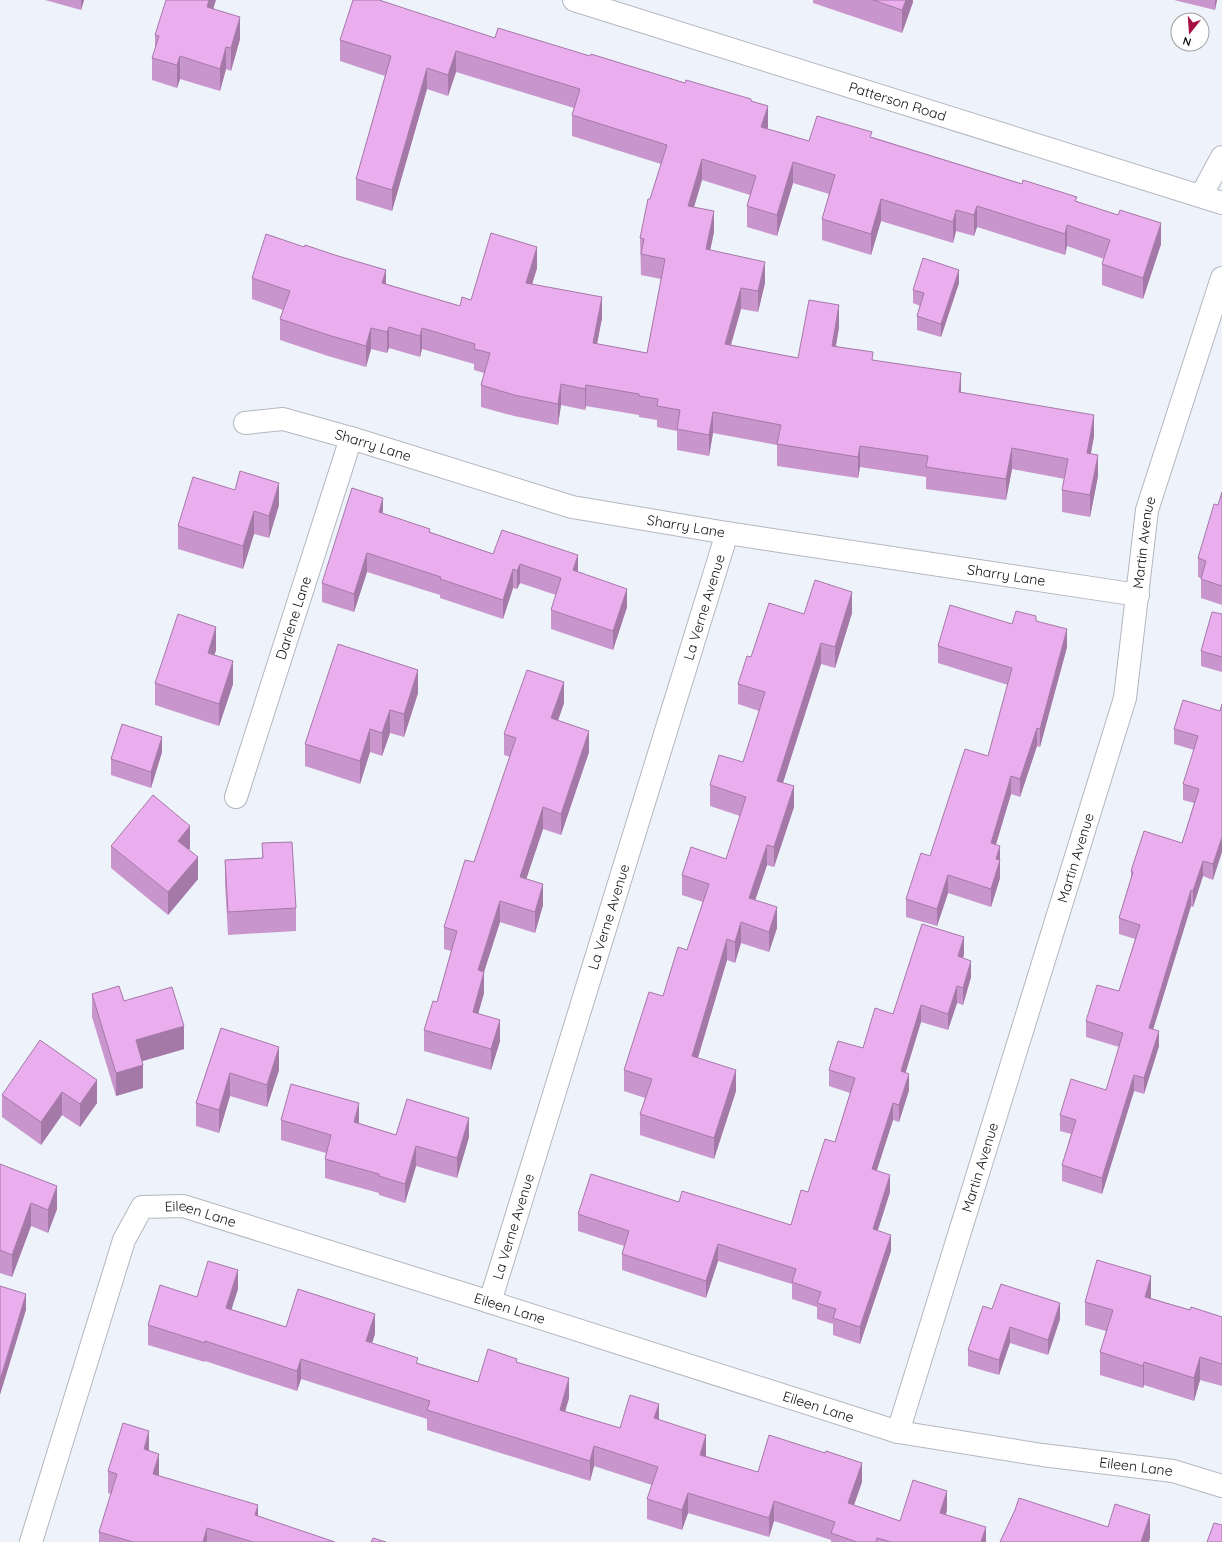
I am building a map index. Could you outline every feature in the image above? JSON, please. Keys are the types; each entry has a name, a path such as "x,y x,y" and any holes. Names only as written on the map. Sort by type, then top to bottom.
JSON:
{"street":[{"name":"Patterson Road","path":"574,0 1222,203"},
{"path":"1201,196 1222,157"},
{"name":"Martin Avenue","path":"898,1432 1125,698 1147,510 1222,278"},
{"name":"Sharry Lane","path":"245,423 283,419 351,438 572,507 727,533 1138,595"},
{"name":"Darlene Lane","path":"236,798 351,438"},
{"name":"La Verne Avenue","path":"490,1302 727,533"},
{"name":"Eileen Lane","path":"31,1542 124,1240 142,1207 183,1206 898,1432 1042,1455 1173,1471 1222,1486"}],"building":[{"path":"166,0 209,0 207,7 240,17 231,48 226,47 220,69 180,56 177,65 152,58 159,36 155,35"},
{"path":"353,0 379,0 495,38 498,28 590,56 591,54 685,83 686,80 751,99 751,101 768,106 761,127 809,141 817,116 872,132 870,137 1022,184 1023,180 1077,197 1075,201 1118,215 1120,210 1161,223 1143,278 1102,264 1110,240 1067,225 1065,234 977,206 974,215 956,210 953,222 881,199 871,234 822,219 835,175 793,162 777,215 747,206 756,176 702,159 688,206 714,211 706,249 765,262 758,291 741,288 725,344 798,358 809,300 839,305 832,346 873,352 872,360 961,373 959,392 1094,415 1087,453 1098,455 1090,495 1062,490 1068,459 1012,448 1006,479 926,467 928,456 860,446 858,457 777,444 781,425 713,412 709,435 677,429 680,410 657,406 658,399 639,396 639,394 586,385 585,389 561,384 558,404 514,395 481,385 490,353 474,349 475,344 422,328 420,336 389,327 387,332 371,328 366,346 280,319 290,291 252,278 266,234 304,247 305,245 386,270 382,283 460,306 462,297 471,300 491,233 537,247 526,283 602,297 593,343 647,353 665,259 641,254 644,239 640,238 648,199 650,199 667,145 572,115 580,89 456,51 448,75 427,68 392,190 356,179 391,56 340,40"},
{"path":"873,0 906,0 902,10"},
{"path":"923,258 959,270 941,324 917,316 924,293 913,290"},
{"path":"240,471 279,483 269,516 254,511 243,546 178,526 193,477 235,490"},
{"path":"352,488 383,498 379,512 430,529 429,532 493,554 502,530 578,555 573,570 627,589 613,631 551,610 561,578 520,564 517,571 513,569 503,600 440,579 441,577 367,553 354,594 322,583"},
{"path":"1222,492 1222,586 1201,579 1206,561 1198,558 1214,504 1218,505"},
{"path":"815,580 852,592 835,647 821,643 777,781 794,786 774,847 767,845 749,898 777,907 769,932 741,922 735,942 727,939 692,1056 736,1070 714,1138 640,1114 652,1079 624,1070 649,992 663,996 678,947 687,950 709,884 682,875 691,847 726,859 746,797 710,785 719,755 743,762 765,692 738,684 747,656 751,657 769,603 804,614"},
{"path":"950,605 1012,624 1016,611 1036,616 1036,621 1067,629 1040,729 1037,728 1020,779 1011,776 991,843 1000,846 996,859 1000,860 991,889 948,875 937,909 906,899 921,853 930,856 965,749 988,756 1012,668 938,646"},
{"path":"1212,612 1222,614 1222,657 1201,651"},
{"path":"178,614 216,627 208,653 233,661 219,704 155,683"},
{"path":"338,644 418,670 404,714 390,710 382,733 370,729 360,761 305,744"},
{"path":"527,670 564,682 551,718 589,731 561,814 543,807 520,877 543,884 535,912 500,901 478,970 484,972 473,1012 500,1020 491,1049 424,1030 433,1001 437,1002 457,931 444,927 465,860 474,862 516,738 504,734"},
{"path":"1183,700 1220,711 1222,704 1222,837 1213,864 1203,861 1193,891 1191,890 1149,1028 1159,1031 1144,1078 1134,1075 1102,1178 1062,1165 1076,1120 1060,1115 1071,1079 1106,1090 1123,1033 1086,1021 1097,985 1119,991 1140,925 1119,918 1133,872 1131,871 1144,831 1182,843 1199,789 1183,784 1198,736 1174,729"},
{"path":"122,724 162,737 151,772 111,759"},
{"path":"153,795 190,826 178,841 198,857 168,892 111,846"},
{"path":"292,842 296,908 228,912 225,860 263,858 262,843"},
{"path":"922,924 964,937 958,956 971,961 963,988 957,986 948,1014 921,1005 901,1071 909,1074 899,1105 893,1103 872,1169 890,1175 873,1229 891,1235 860,1327 833,1318 836,1309 817,1303 821,1292 792,1282 796,1269 718,1244 706,1281 622,1254 629,1231 578,1214 591,1174 679,1202 682,1191 791,1225 801,1190 808,1192 825,1139 835,1142 855,1078 829,1070 838,1041 863,1048 875,1008 893,1014"},
{"path":"119,986 124,1001 172,987 184,1026 136,1040 143,1065 116,1073 92,994"},
{"path":"221,1028 279,1047 267,1085 230,1073 219,1110 196,1103"},
{"path":"40,1040 97,1080 80,1104 62,1092 41,1122 2,1095"},
{"path":"291,1084 359,1103 354,1122 396,1135 407,1099 469,1118 457,1158 416,1146 405,1184 379,1176 379,1174 325,1159 331,1135 281,1120"},
{"path":"0,1164 57,1186 48,1210 31,1203 12,1255 0,1250"},
{"path":"1097,1260 1151,1276 1145,1297 1190,1310 1191,1307 1222,1317 1222,1364 1200,1357 1194,1378 1144,1362 1143,1366 1100,1352 1113,1310 1085,1302"},
{"path":"208,1261 238,1270 226,1308 286,1327 298,1289 375,1314 366,1341 418,1358 416,1363 478,1382 488,1349 517,1359 516,1362 569,1378 560,1410 620,1428 630,1395 659,1404 654,1418 706,1435 700,1455 758,1472 769,1435 825,1453 826,1451 862,1463 848,1503 900,1521 913,1480 947,1491 940,1513 986,1527 981,1542 891,1542 877,1538 876,1542 857,1542 831,1533 835,1522 774,1501 769,1518 688,1493 682,1510 647,1499 658,1467 594,1446 590,1461 427,1410 430,1401 301,1359 297,1371 205,1341 205,1343 148,1325 160,1285 197,1297"},
{"path":"1001,1284 1060,1303 1048,1340 1010,1327 999,1360 968,1350 983,1306 992,1309"},
{"path":"0,1286 26,1294 0,1380"},
{"path":"123,1423 149,1431 144,1449 159,1454 153,1474 258,1505 255,1515 335,1542 253,1542 207,1528 203,1542 133,1542 99,1532 117,1474 108,1471"},
{"path":"1019,1498 1108,1527 1115,1504 1150,1515 1141,1542 1000,1542"},
{"path":"1214,1523 1222,1525 1222,1542 1207,1542"},
{"path":"373,1538 386,1542 371,1542"}]}
